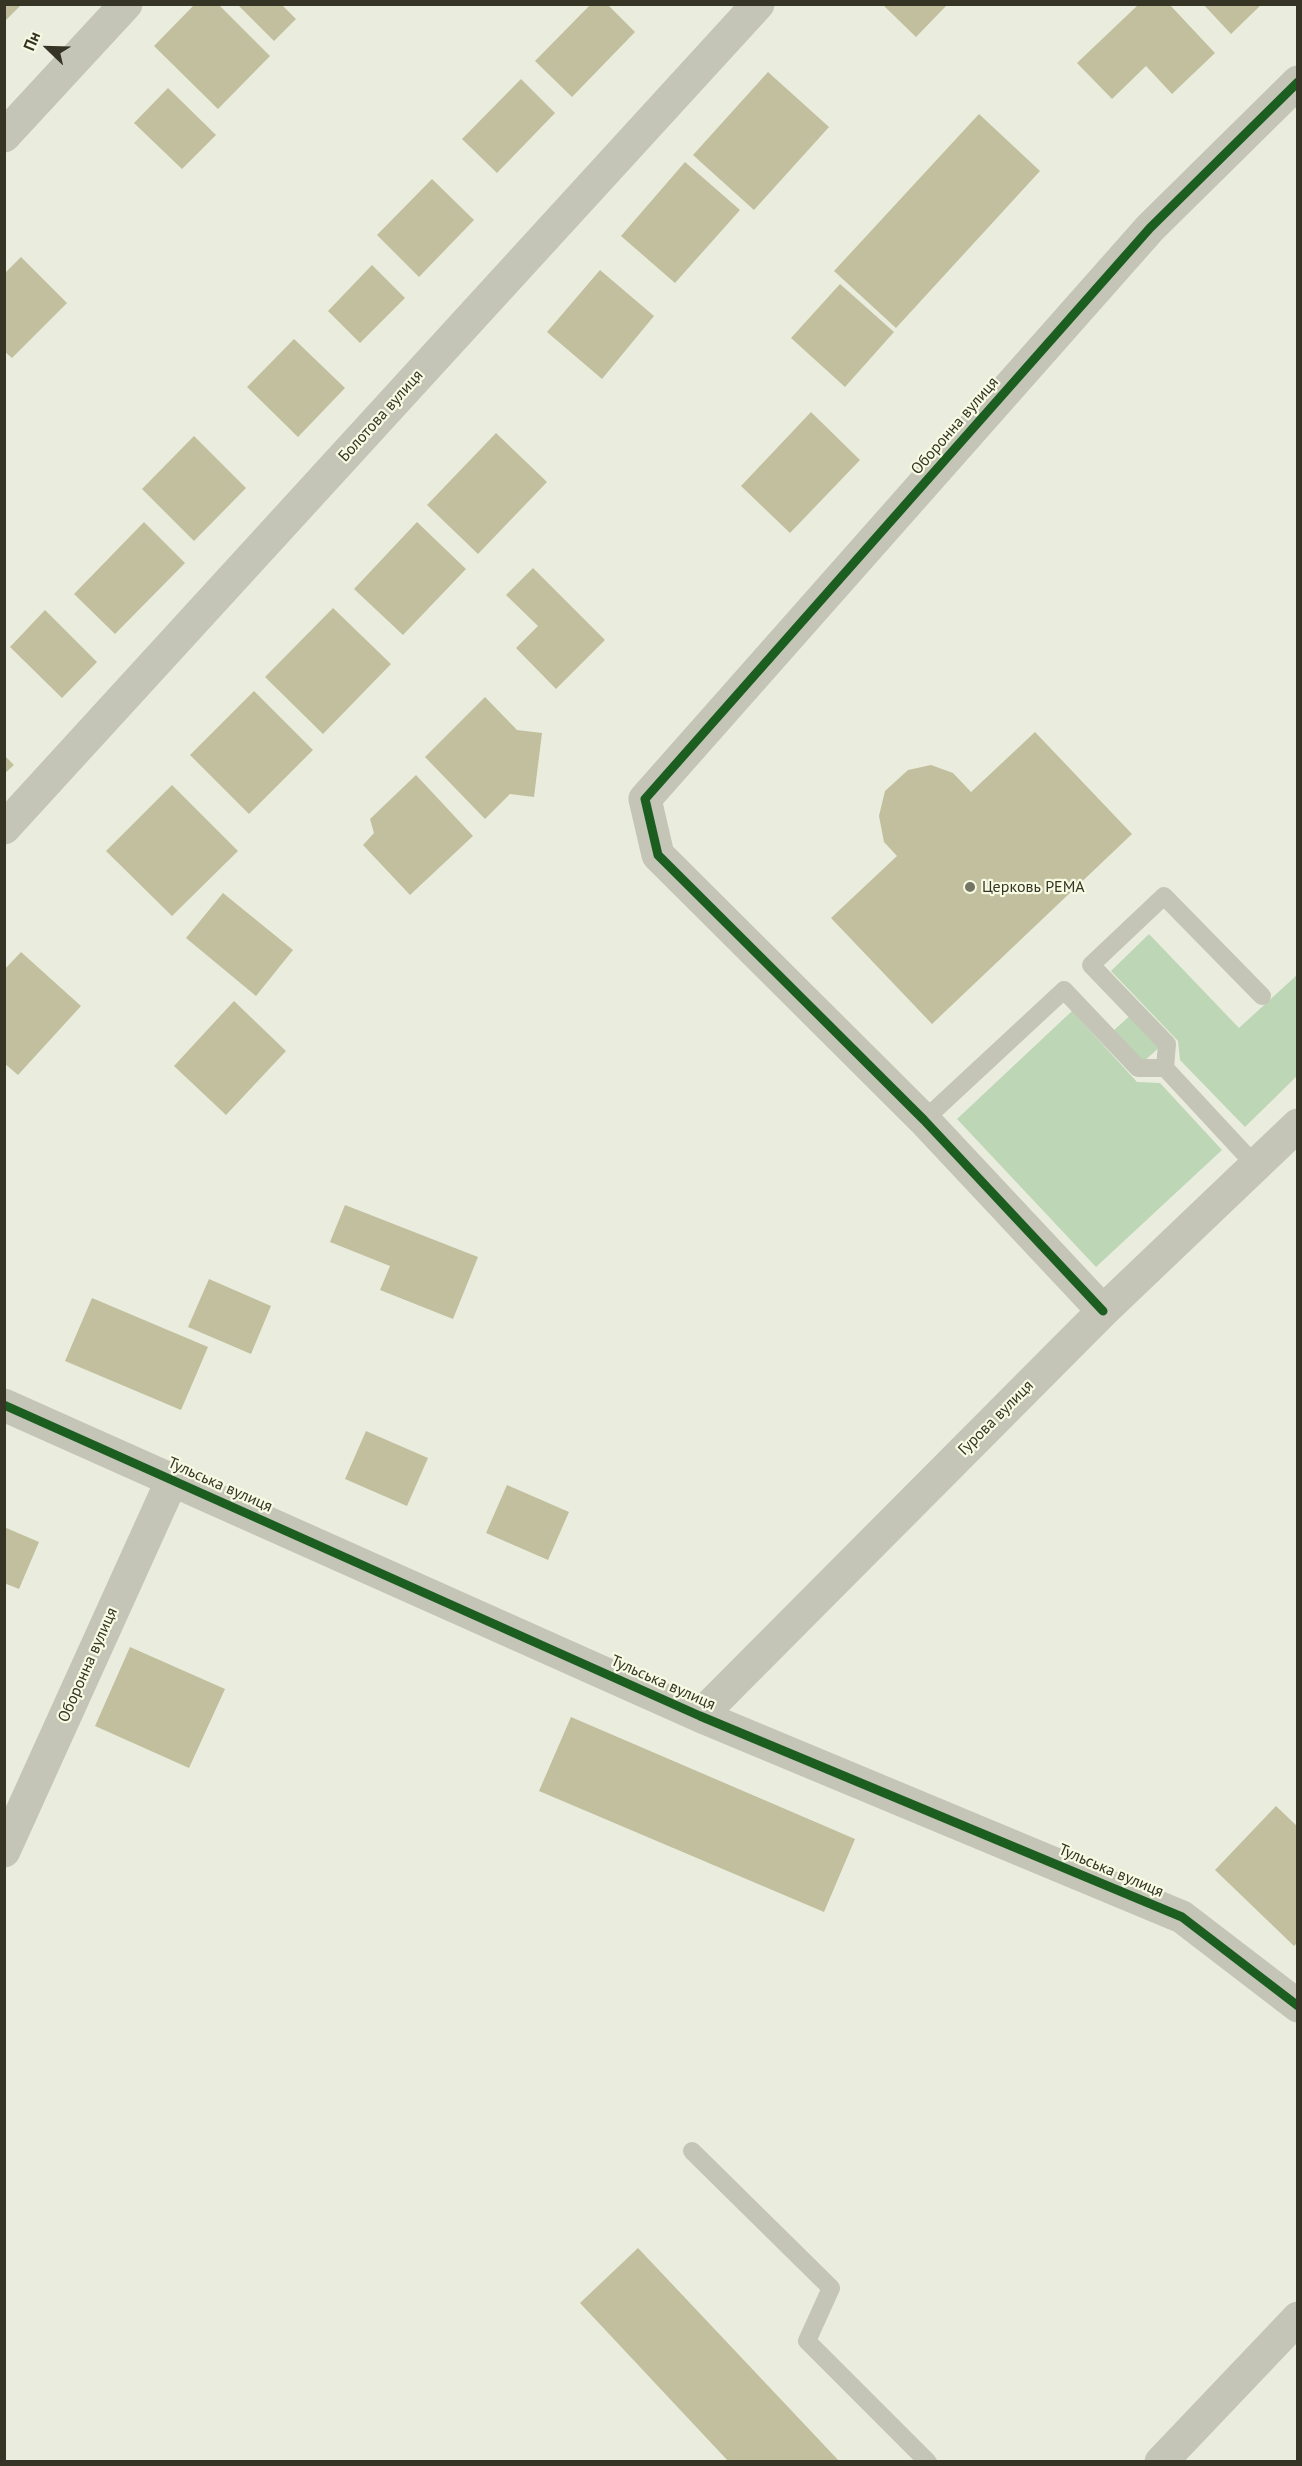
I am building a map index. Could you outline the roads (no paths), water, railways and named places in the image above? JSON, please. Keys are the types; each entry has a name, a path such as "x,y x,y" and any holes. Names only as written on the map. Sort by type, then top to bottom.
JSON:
{"street":[{"path":"4,136 126,4"},
{"name":"Болотова вулиця","path":"4,828 758,4"},
{"name":"Оборонна вулиця","path":"924,1120 658,855 645,799 1150,228 1298,82"},
{"path":"924,1120 1103,1311"},
{"name":"Гурова вулиця","path":"700,1716 1103,1311 1298,1125"},
{"name":"Тульська вулиця","path":"4,1405 700,1716 1182,1917 1298,2006"},
{"name":"Оборонна вулиця","path":"4,1851 172,1480"},
{"path":"1161,2462 1298,2318"}],"lane":[{"path":"1165,1068 1167,1044 1091,965 1164,896 1262,996"},
{"path":"924,1120 1064,990 1138,1068 1165,1068 1256,1166"},
{"path":"692,2151 831,2288 807,2341 928,2462"}],"place":[{"name":"Церковь РЕМА","path":"970,887"}]}
